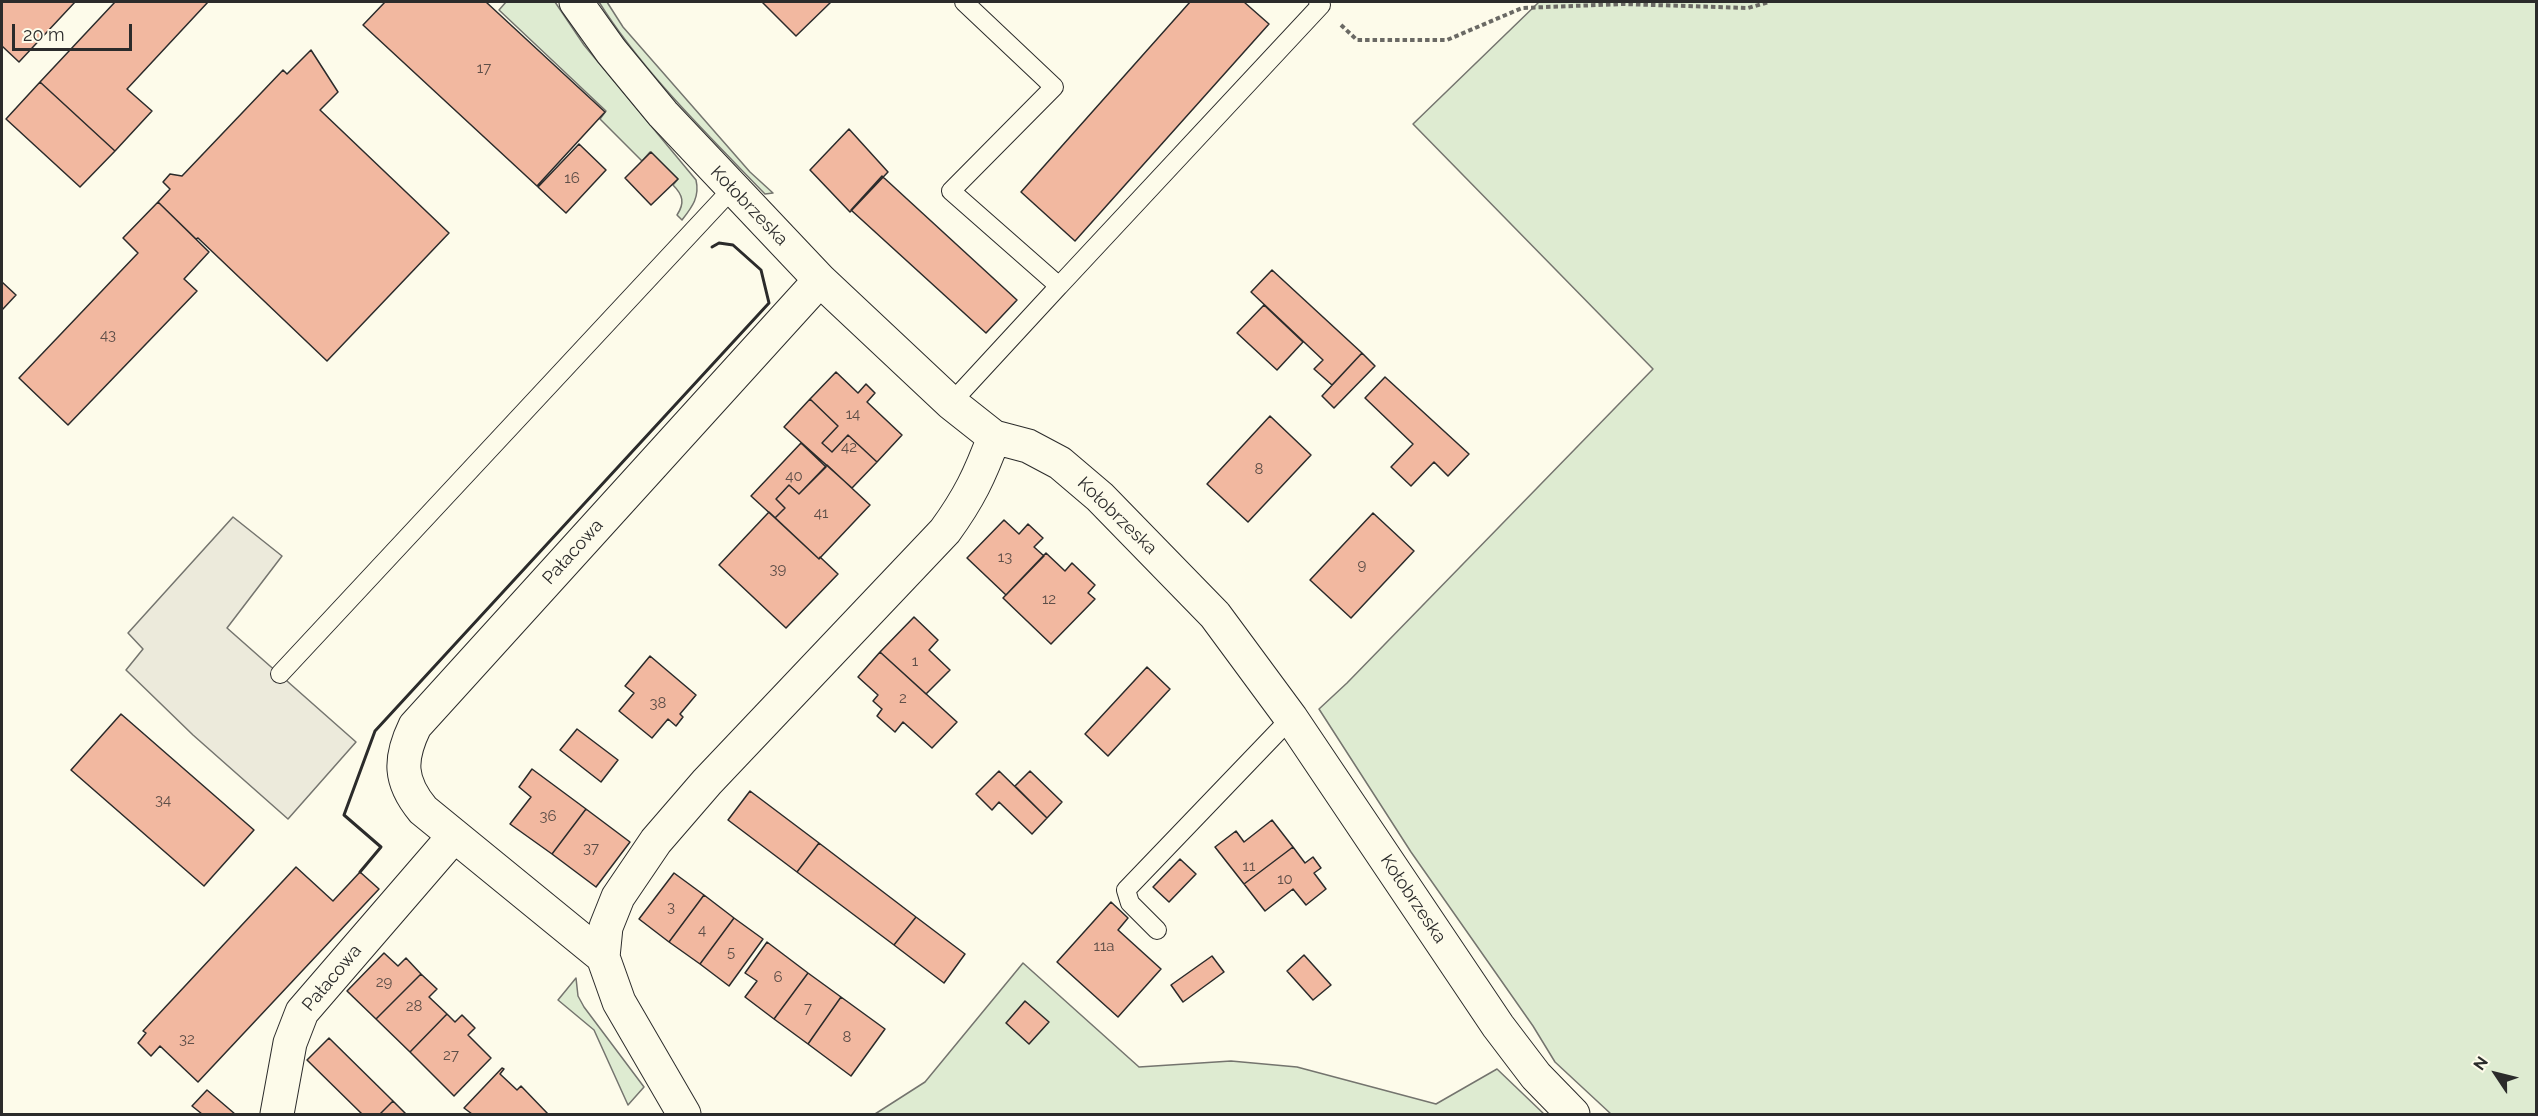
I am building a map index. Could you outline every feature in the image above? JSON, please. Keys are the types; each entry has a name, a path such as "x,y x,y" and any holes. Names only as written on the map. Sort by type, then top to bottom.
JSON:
{"street":[{"name":"Kołobrzeska","path":"576,2 611,51 663,114 820,280 951,403 994,437 1028,446 1060,463 1100,497 1215,615 1291,718 1498,1026 1536,1076 1573,1114"},
{"name":"Pałacowa","path":"603,957 423,810 408,787 402,768 405,745 415,726 820,280"},
{"path":"684,1114 619,1002 603,957 606,927 618,897 656,841 715,774 945,531 971,494 994,437"},
{"name":"Pałacowa","path":"277,1114 291,1043 302,1012 454,836"}],"lane":[{"path":"963,2 1054,87 951,192 1059,286"},
{"path":"951,403 1319,3"},
{"path":"280,674 732,189"},
{"path":"1157,930 1130,903 1126,890 1291,718"}],"path":[{"path":"1319,3 1357,40 1447,40 1522,8 1623,4 1748,8 1769,2"}],"green space":[{"path":"506,2 555,2 584,45 696,180 696,197 682,220 677,215 682,199 673,185 678,179 650,152 642,161 600,119 606,111 499,10"},
{"path":"599,2 607,2 623,27 750,172 773,193 765,194 655,78"},
{"path":"1539,2 2536,2 2536,1114 1611,1114 1555,1062 1533,1026 1411,852 1319,709 1653,369 1413,124"},
{"path":"1023,963 1139,1067 1231,1061 1297,1067 1436,1104 1497,1069 1544,1114 875,1114 925,1082"},
{"path":"576,978 578,996 584,1007 644,1087 628,1105 594,1030 558,1000"}],"shaded area":[{"path":"233,517 282,556 227,628 356,742 288,819 193,735 126,670 143,649 128,633"}],"building":[{"path":"2,2 75,2 19,62 2,46"},
{"path":"115,2 208,2 127,89 152,111 115,151 40,82"},
{"path":"385,2 486,2 605,112 537,186 363,25"},
{"path":"762,2 831,2 796,36"},
{"path":"1190,2 1244,2 1269,24 1075,241 1021,192"},
{"path":"311,50 338,92 320,110 449,233 327,361 158,202 170,189 163,182 170,174 182,176 283,70 287,74"},
{"path":"40,82 115,151 80,187 6,119"},
{"path":"849,129 888,172 850,212 810,170"},
{"path":"579,144 606,170 566,213 538,187"},
{"path":"651,152 678,179 651,205 625,178"},
{"path":"882,176 1017,300 986,333 851,210"},
{"path":"158,202 209,252 184,279 197,291 68,425 19,378 138,253 123,238"},
{"path":"1272,270 1362,353 1332,385 1314,369 1323,360 1251,292"},
{"path":"2,282 16,295 2,310"},
{"path":"1264,305 1303,342 1277,370 1237,333"},
{"path":"1362,353 1375,366 1334,408 1322,396"},
{"path":"836,372 858,393 866,384 875,393 867,402 902,435 877,462 848,435 832,452 822,443 838,426 810,399"},
{"path":"1385,377 1469,454 1448,476 1434,462 1411,486 1391,467 1413,444 1365,398"},
{"path":"810,399 838,426 822,443 832,452 848,435 877,462 852,488 784,427"},
{"path":"1270,416 1311,455 1248,522 1207,484"},
{"path":"801,443 826,467 799,494 789,485 776,499 785,508 775,518 751,496"},
{"path":"827,465 870,505 819,559 775,518 785,508 776,499 789,485 799,494"},
{"path":"769,512 838,574 786,628 719,565"},
{"path":"1373,513 1414,551 1351,618 1310,580"},
{"path":"1004,520 1019,534 1028,524 1043,538 1034,547 1044,556 1006,595 967,558"},
{"path":"1046,553 1065,571 1072,563 1095,585 1088,593 1095,599 1051,644 1003,598"},
{"path":"914,617 938,640 929,650 950,670 926,694 880,652"},
{"path":"880,652 957,722 932,748 903,722 895,732 877,716 882,709 873,701 878,695 858,677"},
{"path":"650,656 696,695 680,714 683,717 676,726 668,719 652,738 619,711 634,693 625,686"},
{"path":"1147,667 1170,689 1108,756 1085,734"},
{"path":"121,714 254,830 204,886 71,770"},
{"path":"577,729 618,760 601,782 560,750"},
{"path":"532,769 586,809 552,854 510,824 531,797 519,787"},
{"path":"999,771 1047,818 1032,834 999,802 992,810 976,794"},
{"path":"1030,771 1062,802 1047,818 1015,786"},
{"path":"750,791 819,843 797,872 728,820"},
{"path":"586,809 630,842 596,887 552,854"},
{"path":"1272,820 1293,847 1244,884 1215,847 1236,831 1244,842"},
{"path":"819,843 916,917 894,945 797,872"},
{"path":"1293,847 1305,863 1313,857 1321,868 1314,873 1326,889 1306,905 1293,889 1265,911 1244,884"},
{"path":"1180,859 1196,874 1169,902 1153,887"},
{"path":"296,867 333,901 360,872 379,889 198,1082 160,1046 151,1056 138,1043 146,1033 143,1031"},
{"path":"674,873 704,895 669,942 639,919"},
{"path":"704,895 734,918 700,964 669,942"},
{"path":"1111,902 1128,918 1118,930 1161,969 1118,1017 1057,962"},
{"path":"916,917 965,954 944,983 894,945"},
{"path":"734,918 763,939 729,986 700,964"},
{"path":"767,942 808,973 774,1019 745,997 757,981 745,973"},
{"path":"384,953 398,966 406,958 421,974 376,1019 347,991"},
{"path":"1304,955 1331,985 1313,1000 1287,971"},
{"path":"1212,956 1224,972 1183,1002 1171,985"},
{"path":"808,973 841,997 808,1044 774,1019"},
{"path":"421,974 437,989 429,997 447,1014 410,1052 376,1019"},
{"path":"841,997 885,1029 851,1076 808,1044"},
{"path":"1025,1001 1049,1022 1029,1044 1006,1023"},
{"path":"447,1014 455,1022 462,1015 475,1028 468,1035 491,1058 454,1096 410,1052"},
{"path":"329,1038 393,1101 380,1114 362,1114 307,1060"},
{"path":"502,1068 504,1069 500,1074 517,1090 521,1086 548,1114 472,1114 464,1108"},
{"path":"207,1090 235,1114 202,1114 192,1106"},
{"path":"393,1101 406,1114 380,1114"}],"wall":[{"path":"360,872 381,847 344,815 375,731 769,303 761,270 733,245 719,243 712,247"}]}
